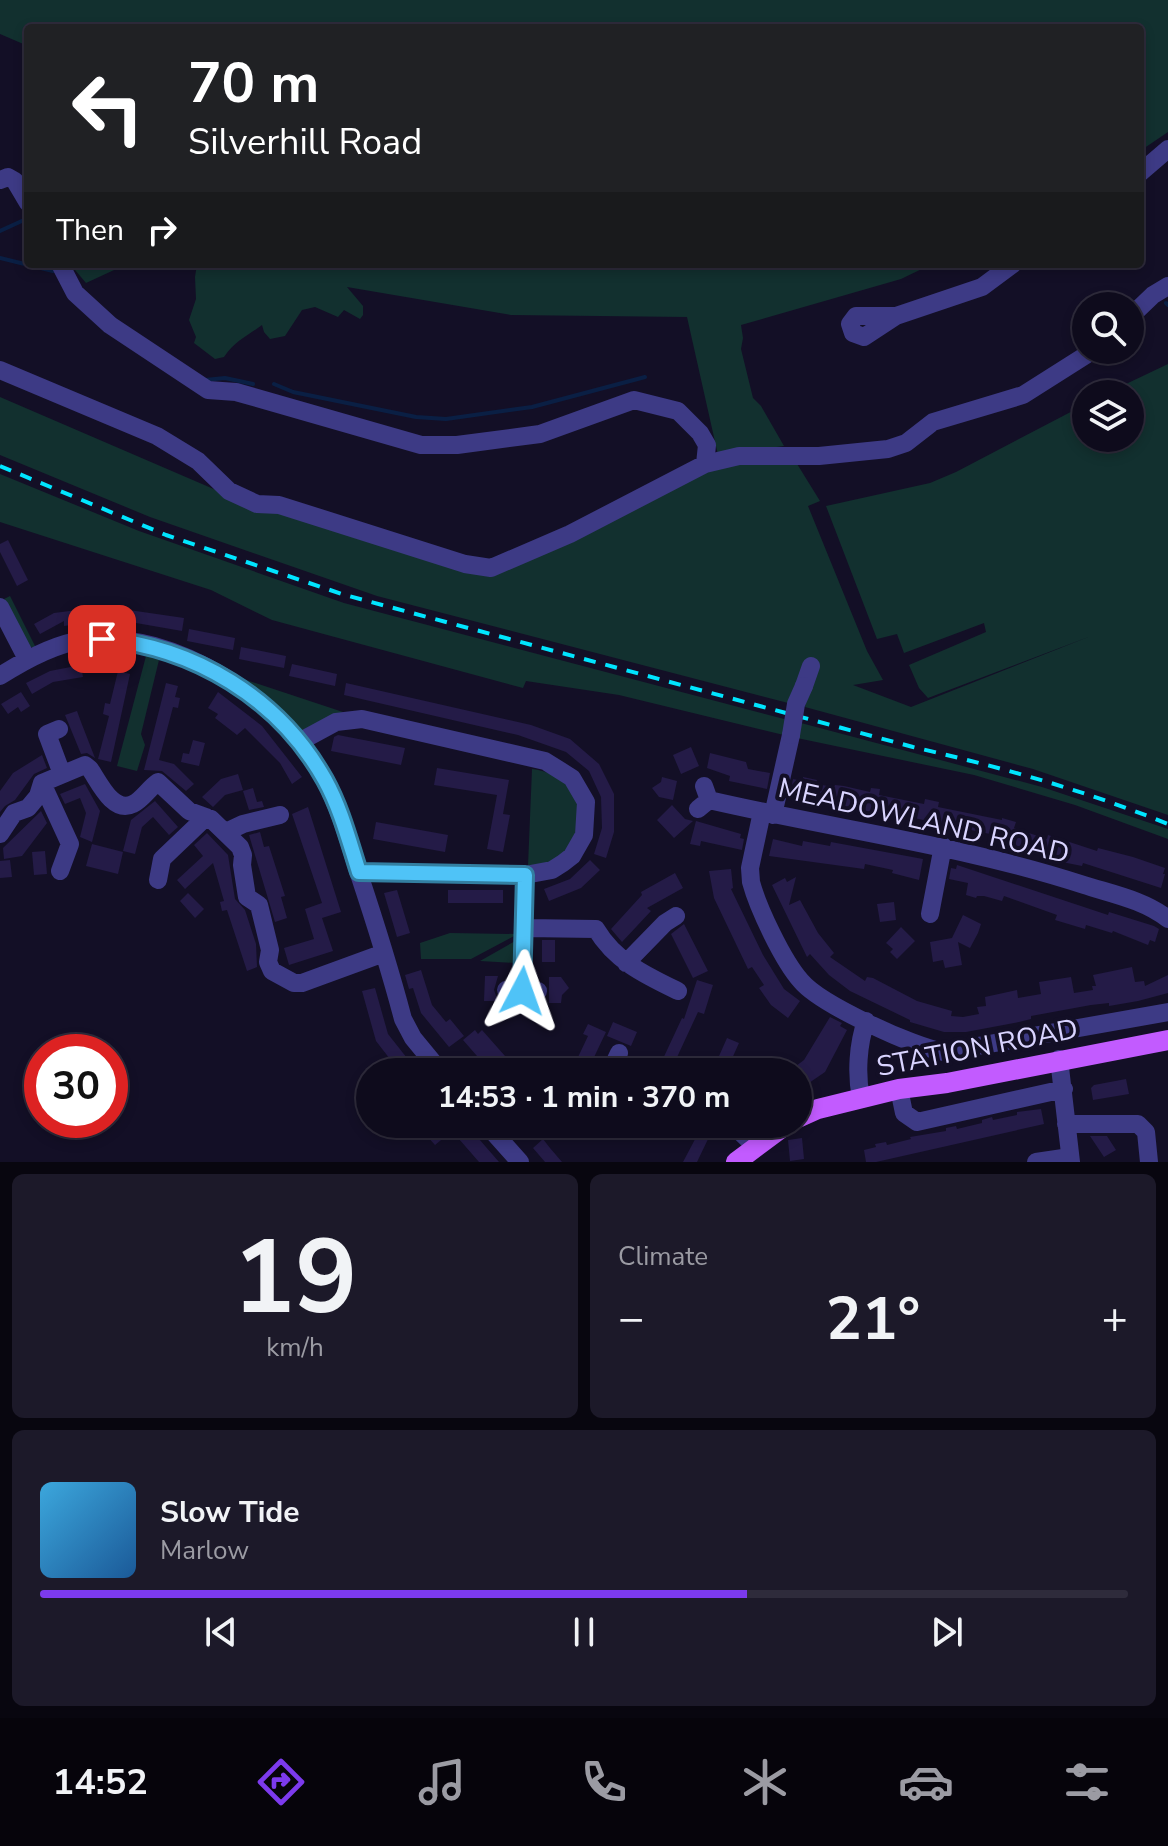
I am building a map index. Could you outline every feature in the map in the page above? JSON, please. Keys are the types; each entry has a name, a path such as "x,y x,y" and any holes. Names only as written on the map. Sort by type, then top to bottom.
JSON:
{"main road":[{"name":"STATION ROAD","path":"812,1112 899,1089 947,1083 1168,1040"},
{"path":"736,1162 767,1138"}],"street":[{"path":"1144,170 1168,149"},
{"path":"0,180 8,177 15,181 24,196"},
{"path":"62,268 75,293 110,325 208,390 236,392 421,445 457,445 540,434 634,400 678,411 700,433 707,445 705,464"},
{"path":"896,316 982,287 1008,268"},
{"path":"1144,304 1168,286"},
{"path":"0,370 157,436 198,461 229,491 257,504 279,505 465,564 491,568 570,534 705,464 739,456 819,456 888,449 906,443 933,422 1023,395 1072,364"},
{"path":"0,607 27,659"},
{"path":"0,676 27,659 82,640 128,641 162,650 210,669 268,709 299,742 325,781 345,827 408,1029 430,1058"},
{"path":"811,666 796,704 791,735 750,868 751,882 800,981 813,993 866,1021 914,1044 944,1052 1168,1012"},
{"path":"299,742 336,722 362,719 545,761 572,778 586,802 584,835 572,856 552,870 525,875 359,872"},
{"path":"59,729 47,734 62,774"},
{"path":"0,834 14,813 28,808 38,796 42,783 62,774 88,766 115,803 125,806 135,804 158,782 189,811 206,817 240,847 247,897 259,905 272,971 294,983 302,983 384,953"},
{"path":"42,783 70,844 60,871"},
{"name":"MEADOWLAND ROAD","path":"703,798 1023,865 1133,901 1154,909 1168,919"},
{"path":"226,832 243,824 280,815"},
{"path":"158,880 162,859 206,817"},
{"path":"930,914 943,846"},
{"path":"522,991 525,875"},
{"path":"626,963 665,923 676,916"},
{"path":"526,928 596,929 605,945 626,963 678,991"},
{"path":"1122,1020 1129,1048"},
{"path":"861,1098 858,1082 866,1021"},
{"path":"1036,1162 1071,1160 1059,1059"},
{"path":"899,1089 904,1113 917,1122 1064,1089"},
{"path":"1066,1124 1138,1124 1146,1132 1149,1162"},
{"path":"499,1138 520,1162"},
{"path":"747,1138 755,1146"}],"green space":[{"path":"0,0 1168,0 1168,132 1144,148 1144,24 24,24 24,44 0,34"},
{"path":"73,268 118,268 86,283"},
{"path":"196,268 924,268 901,279 741,325 741,349 753,398 784,446 718,455 687,317 511,315 347,287 363,306 360,319 344,310 338,317 315,307 302,310 285,336 270,339 262,325 224,357 215,359 194,343 196,337 189,320 196,299"},
{"path":"1168,364 1168,815 1033,769 805,707 813,673 792,704 377,596 150,517 0,455 0,397 265,511 273,508 490,576 722,465 794,459 820,501 808,506 867,651 883,680 853,685 911,707 1091,636 928,698 919,688 909,665 986,632 984,623 904,653 897,634 877,639 826,506 930,483 1072,411 1072,452 1144,452 1144,380 1134,380"},
{"path":"0,474 139,531 344,603 788,720 788,736 619,695 526,681 523,688 272,620 211,590 0,522"},
{"path":"10,596 36,648 27,646 4,599"},
{"path":"146,656 159,660 141,734 145,745 137,771 117,766"},
{"path":"231,675 352,715 301,732"},
{"path":"801,723 1042,787 1168,829 1168,839 1075,805 974,775 797,738"},
{"path":"532,769 555,776 571,789 579,808 579,819 574,840 561,855 550,862 528,866"},
{"path":"450,933 518,934 471,959 421,959 420,943"},
{"path":"517,940 516,963 480,961"}],"building":[{"path":"8,540 28,580 17,586 0,552 0,544"},
{"path":"93,608 184,618 182,631 136,623 87,620 87,623 64,626 64,621 40,634 34,624 54,613"},
{"path":"189,629 235,638 233,650 187,641"},
{"path":"241,647 286,656 284,668 239,659"},
{"path":"292,664 337,674 335,686 289,676"},
{"path":"81,665 83,677 53,682 32,694 26,683 50,671"},
{"path":"118,671 130,674 111,762 98,759 109,716 103,714 105,703 110,704"},
{"path":"166,683 178,686 175,697 180,698 178,708 173,707 159,760 174,764 194,784 186,791 162,771 144,770"},
{"path":"346,683 531,725 570,739 599,764 614,794 614,832 606,858 594,854 602,828 601,797 589,771 566,752 518,735 344,695"},
{"path":"21,692 30,706 21,712 18,707 8,714 1,704"},
{"path":"218,692 262,726 302,777 292,784 280,763 245,728 237,735 215,718 218,714 208,708"},
{"path":"77,711 95,758 87,753 81,754 65,715"},
{"path":"338,735 405,748 401,765 331,751 334,737"},
{"path":"193,740 205,743 199,766 181,762 183,753 189,754"},
{"path":"691,747 699,766 681,774 673,755"},
{"path":"710,753 746,762 748,769 770,773 767,789 729,781 730,776 707,768"},
{"path":"42,755 47,768 34,774 15,800 0,812 0,791 13,773"},
{"path":"437,768 509,780 503,814 510,815 503,852 487,849 497,795 434,785"},
{"path":"238,774 243,790 225,795 213,807 202,797 221,779"},
{"path":"662,777 677,781 673,800 659,797 652,788 661,782"},
{"path":"803,777 817,780 816,784 834,787 870,792 871,788 880,789 879,795 924,804 925,799 939,802 938,807 1016,822 1014,828 1047,839 1048,835 1097,851 1098,848 1133,857 1165,868 1161,888 1083,863 1082,866 1062,862 990,834 876,810 876,813 803,800 804,797 790,794 793,779 803,781"},
{"path":"85,784 100,811 92,842 80,837 86,813 80,798 65,804 60,794"},
{"path":"253,788 257,802 262,801 264,807 249,810 243,791"},
{"path":"155,801 178,827 169,835 153,817 142,827 135,854 123,851 131,820"},
{"path":"672,805 685,819 693,821 674,838 657,820"},
{"path":"308,807 341,912 322,918 333,951 289,965 284,948 314,939 305,909 322,903 292,814"},
{"path":"41,811 47,823 22,856 4,859 3,848"},
{"path":"696,821 741,834 740,838 744,839 742,850 701,841 700,846 690,844"},
{"path":"376,822 448,835 445,852 373,839"},
{"path":"260,832 264,847 269,846 285,896 281,897 287,918 275,922 249,835"},
{"path":"207,833 228,855 235,899 245,910 256,944 257,967 247,971 227,910 222,911 220,902 224,901 213,863 185,889 177,880 203,856 194,845"},
{"path":"773,839 802,846 803,841 830,846 831,842 923,859 919,880 865,864 864,869 769,856"},
{"path":"92,844 123,852 118,874 86,866"},
{"path":"45,851 47,874 34,875 32,852"},
{"path":"10,860 12,877 0,878 0,861"},
{"path":"590,860 600,870 581,888 549,901 544,889 570,879"},
{"path":"957,865 1108,915 1109,912 1154,926 1159,929 1155,942 1150,940 1148,945 1113,931 1086,925 1085,929 1055,920 1057,915 1004,896 1002,901 966,895 968,883 949,879 951,868 956,869"},
{"path":"731,869 731,889 763,955 784,989 800,1001 788,1018 771,1005 759,988 764,985 752,967 748,969 714,898 709,871"},
{"path":"675,873 683,888 647,908 651,911 622,942 611,929 642,895 641,892"},
{"path":"796,877 789,905 800,900 818,933 834,953 830,957 865,981 867,977 873,978 917,1001 952,1011 951,1016 979,1014 977,1007 986,1006 985,997 1017,990 1018,998 1041,994 1039,982 1071,977 1074,993 1093,990 1092,986 1096,986 1093,975 1132,967 1135,982 1144,981 1145,986 1168,975 1168,993 1109,1006 1109,1003 1091,1005 1031,1016 1031,1019 1019,1022 966,1032 944,1032 910,1022 850,991 829,975 810,954 807,957 772,885 785,878 787,882"},
{"path":"397,890 410,933 397,937 384,893"},
{"path":"448,890 503,890 503,903 448,903"},
{"path":"188,893 204,909 195,918 180,901"},
{"path":"894,902 896,920 880,922 877,904"},
{"path":"963,915 981,924 978,933 970,948 958,942 962,965 945,968 943,960 933,962 930,942 952,938"},
{"path":"684,924 708,971 693,978 671,934"},
{"path":"901,927 915,941 897,959 886,943"},
{"path":"542,940 555,940 555,962 542,962"},
{"path":"421,970 432,1005 446,1022 450,1019 464,1036 449,1047 421,1013 413,988 409,989 405,975"},
{"path":"485,976 498,976 494,990 498,1001 484,1001"},
{"path":"549,977 561,977 569,988 562,995 561,1003 549,1003"},
{"path":"697,980 713,985 704,1014 698,1012 677,1058 663,1058 684,1019"},
{"path":"375,988 388,1034 407,1058 389,1058 376,1041 362,991"},
{"path":"506,1002 535,1003 535,1014 506,1013"},
{"path":"830,1017 842,1023 840,1026 847,1030 825,1072 812,1081 812,1058 805,1058"},
{"path":"613,1022 637,1032 631,1046 607,1036"},
{"path":"588,1024 606,1032 594,1058 578,1058 588,1036 583,1034"},
{"path":"475,1030 478,1034 482,1030 505,1056 479,1058 463,1040"},
{"path":"727,1038 739,1043 732,1058 718,1058"},
{"path":"1126,1079 1129,1094 1093,1100 1091,1088 1094,1085"},
{"path":"1041,1109 1044,1124 866,1162 864,1150 876,1147 875,1144 886,1142 887,1145 910,1137 946,1131 946,1128 956,1126 957,1129 982,1123 982,1120 992,1117 993,1120 1017,1115 1017,1112"},
{"path":"1090,1136 1107,1136 1116,1150 1104,1157"},
{"path":"429,1138 444,1138 435,1145"},
{"path":"458,1138 478,1138 499,1162 479,1162"},
{"path":"696,1138 709,1138 697,1162 683,1162"},
{"path":"802,1138 804,1159 790,1161 788,1140"},
{"path":"543,1139 562,1162 545,1162 533,1148"}],"waterway":[{"path":"0,231 24,220"},
{"path":"0,258 24,264"},
{"path":"41,268 53,271"},
{"path":"274,384 293,392 416,417 446,419 532,407 645,377"},
{"path":"205,380 225,378 253,384"}],"railway":[{"path":"0,466 166,535 345,595 1010,771 1105,800 1168,824"}],"route":[{"path":"102,639 128,641 187,658 241,688 268,709 299,742 325,781 345,827 359,872 525,875 522,991"}]}
